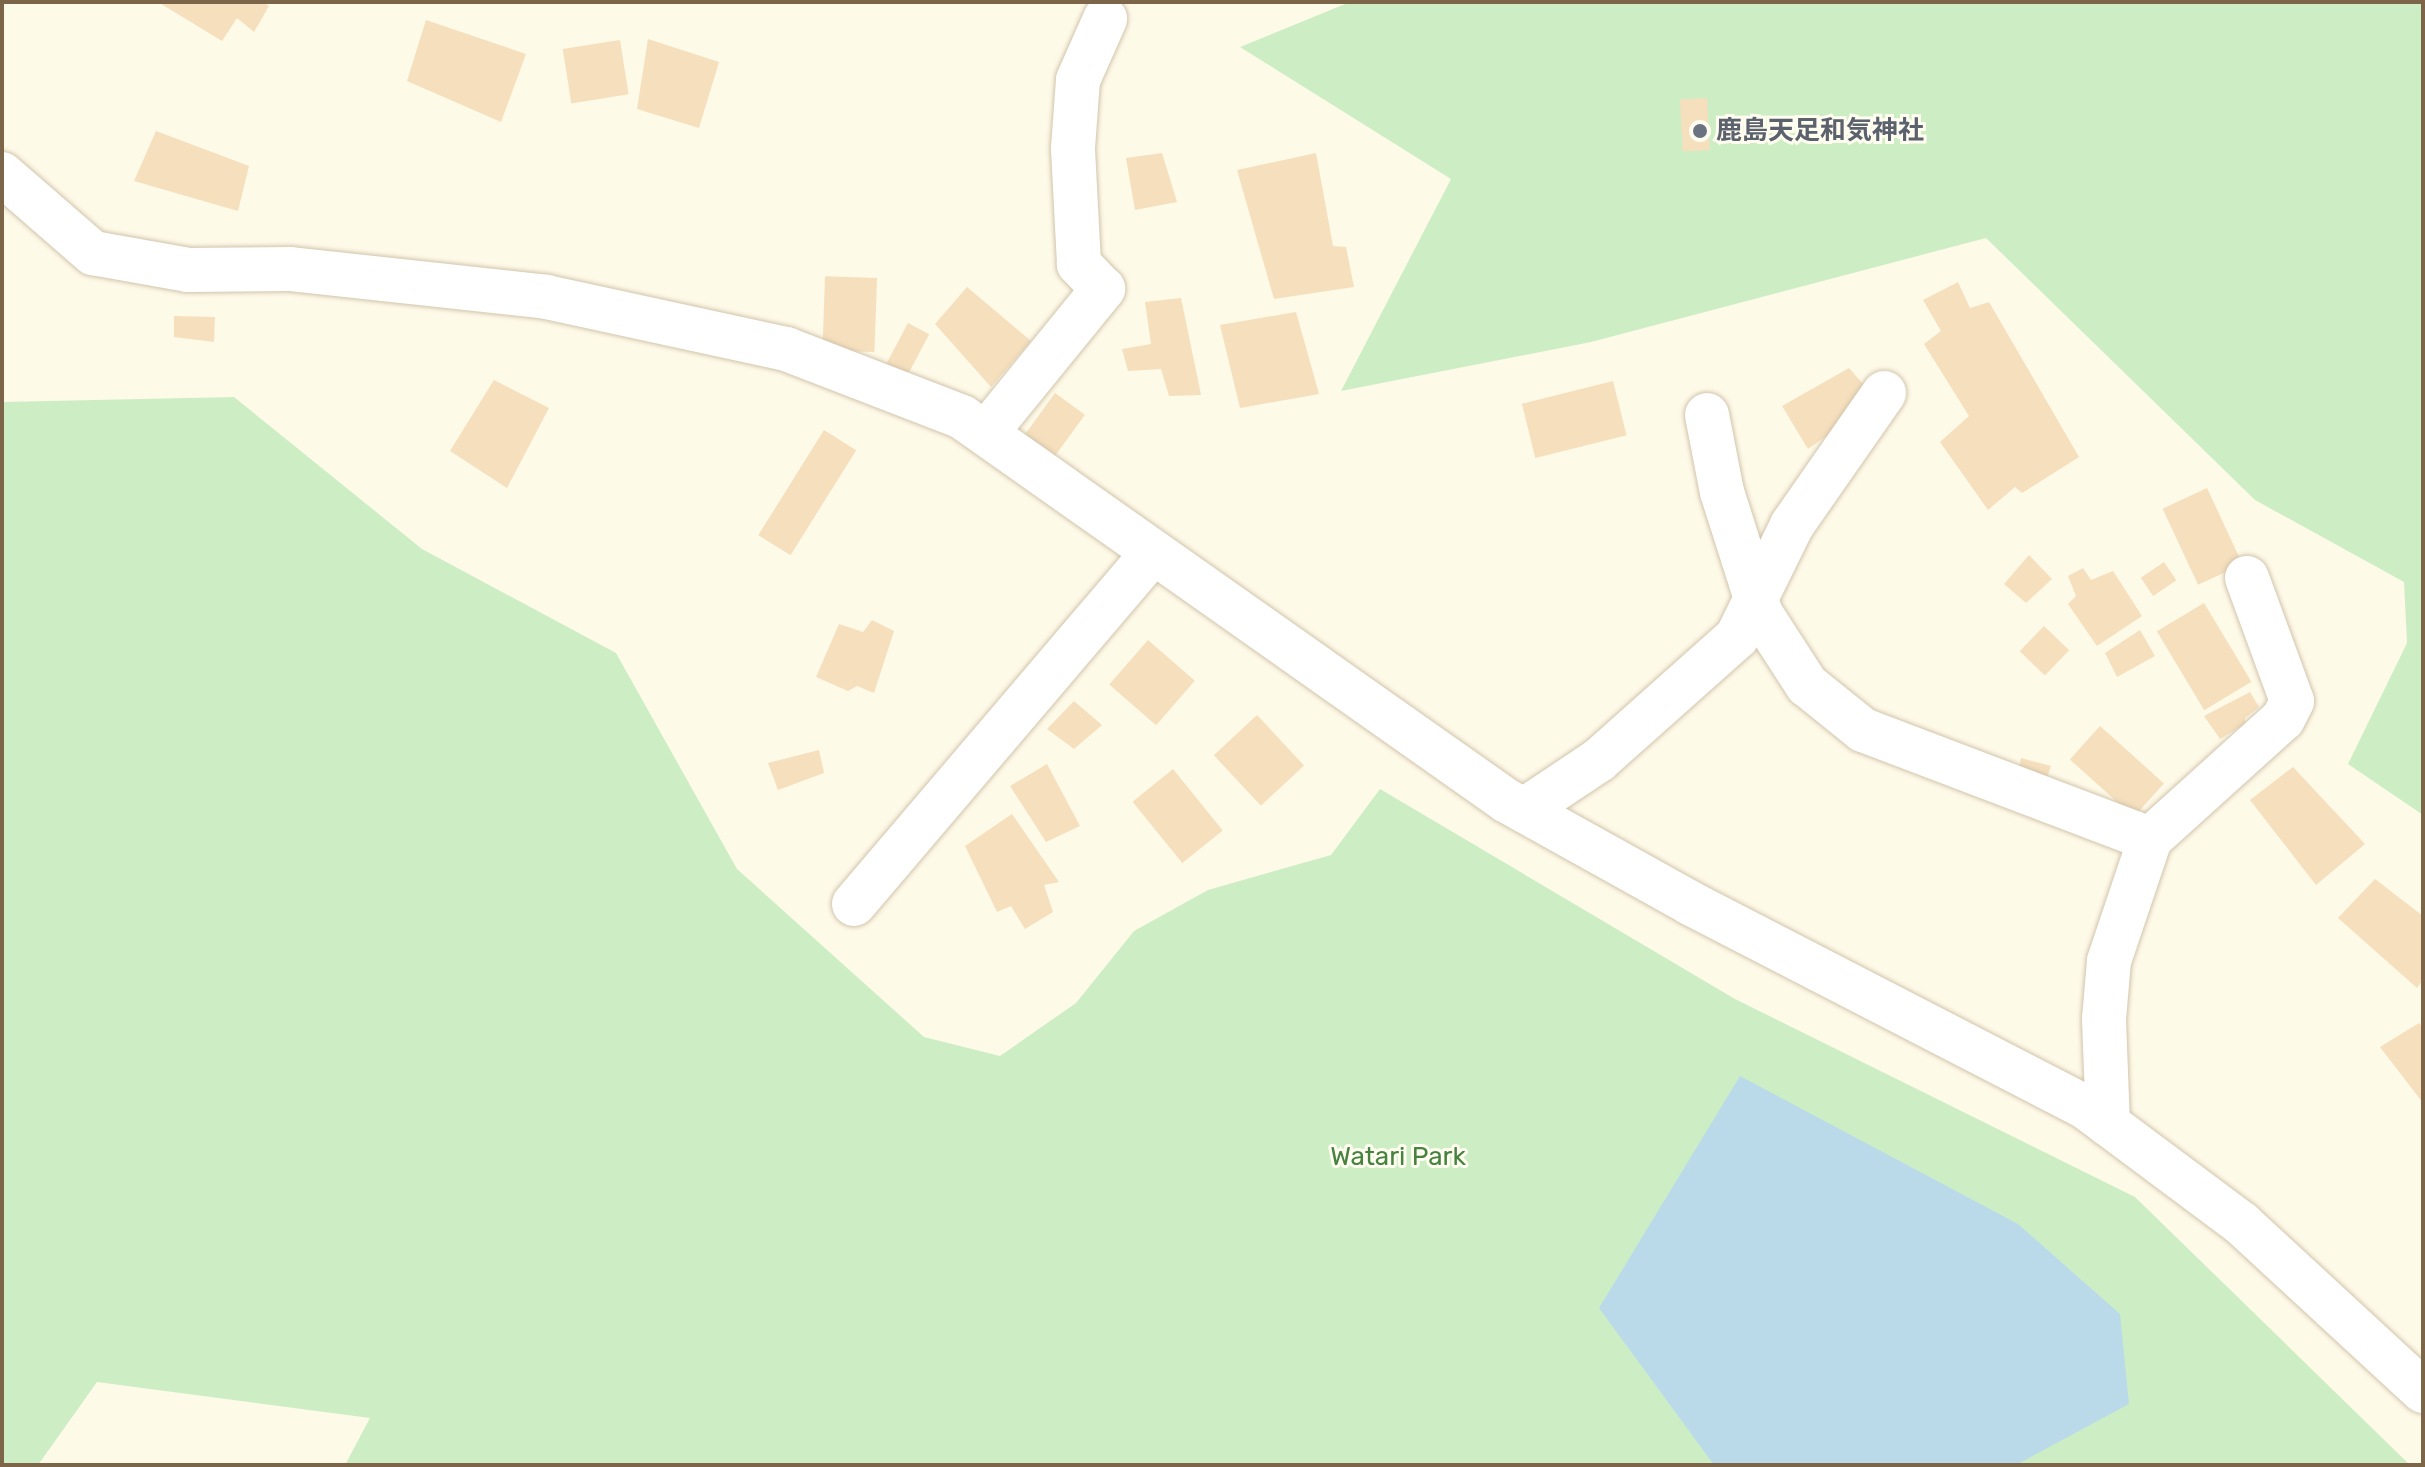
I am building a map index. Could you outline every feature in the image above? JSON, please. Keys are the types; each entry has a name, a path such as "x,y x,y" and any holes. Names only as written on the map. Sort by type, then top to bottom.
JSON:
{"street":[{"path":"974,425 1103,289 1079,264 1073,148 1078,80 1105,19"},
{"path":"2,174 93,253 188,270 290,269 546,297 786,349 974,425 1524,810 1690,903 2084,1106 2241,1223 2423,1391"},
{"path":"1524,810 1599,760 1675,697 1737,637 1758,602 1792,525 1884,393"},
{"path":"1707,415 1722,492 1758,602 1807,685 1863,730 2150,839"},
{"path":"854,904 1153,553"},
{"path":"2108,1124 2104,1019 2109,961 2150,839 2283,719 2292,701 2247,578"}],"green space":[{"path":"1350,2 2423,2 2423,815 2348,764 2407,643 2404,582 2255,500 1986,238 1591,342 1341,391 1451,179 1240,47"},
{"name":"Watari Park","path":"234,397 422,549 616,653 737,869 924,1037 1000,1056 1076,1003 1134,931 1208,890 1331,855 1380,789 1735,999 2135,1197 2410,1465 345,1465 370,1418 97,1382 38,1465 2,1465 2,402"}],"water":[{"path":"1740,1076 2018,1224 2120,1314 2129,1404 2016,1465 1714,1465 1599,1308"}],"building":[{"path":"158,2 263,2 269,6 254,32 237,18 222,41"},
{"path":"426,20 526,54 501,122 407,81"},
{"path":"648,39 719,62 699,128 637,109"},
{"path":"620,40 629,94 571,103 563,49"},
{"path":"1707,98 1710,150 1683,151 1680,99"},
{"path":"156,131 249,166 238,211 134,181"},
{"path":"1162,153 1177,202 1135,210 1126,158"},
{"path":"1316,153 1333,246 1346,247 1354,287 1274,299 1237,170"},
{"path":"825,276 877,278 874,352 822,350"},
{"path":"1958,282 1970,308 1989,302 2079,457 2022,493 2015,487 1988,510 1940,442 1969,416 1924,344 1941,331 1923,300"},
{"path":"967,287 1031,341 991,387 935,324"},
{"path":"1181,298 1201,395 1169,396 1161,369 1128,371 1122,349 1151,344 1145,302"},
{"path":"1296,312 1319,394 1240,408 1220,325"},
{"path":"174,316 215,317 214,342 174,337"},
{"path":"908,323 929,334 905,380 884,369"},
{"path":"1849,368 1870,392 1860,412 1808,449 1782,406"},
{"path":"494,380 549,408 507,488 450,451"},
{"path":"1613,381 1627,435 1535,458 1522,404"},
{"path":"1055,393 1085,415 1053,459 1023,437"},
{"path":"824,430 856,450 791,555 758,535"},
{"path":"2207,488 2242,564 2198,585 2163,509"},
{"path":"2029,555 2052,579 2026,603 2004,584"},
{"path":"2164,562 2176,580 2153,596 2141,578"},
{"path":"2083,568 2091,580 2113,571 2142,616 2097,646 2068,604 2076,596 2068,576"},
{"path":"2204,603 2251,682 2204,710 2157,631"},
{"path":"872,620 894,631 874,693 857,686 848,691 816,677 839,624 863,632"},
{"path":"2044,626 2069,650 2045,675 2020,651"},
{"path":"2140,630 2155,656 2117,677 2105,653"},
{"path":"1148,640 1195,681 1156,725 1109,685"},
{"path":"2250,692 2259,707 2245,718 2245,724 2220,739 2204,716"},
{"path":"1074,701 1102,725 1074,749 1047,729"},
{"path":"1257,715 1304,765 1261,806 1214,755"},
{"path":"2100,726 2164,784 2134,817 2070,759"},
{"path":"819,750 824,773 778,790 768,763"},
{"path":"2021,758 2051,766 2043,789 2016,784"},
{"path":"1047,764 1080,826 1046,842 1010,786"},
{"path":"2293,767 2365,844 2316,885 2250,800"},
{"path":"1173,769 1223,830 1182,863 1133,802"},
{"path":"1012,814 1059,882 1044,885 1053,912 1025,929 1011,906 997,912 965,846"},
{"path":"2375,879 2423,916 2423,980 2417,988 2338,918"},
{"path":"2419,1023 2423,1028 2423,1103 2380,1047"}],"place":[{"name":"鹿島天足和気神社","path":"1700,131"}]}
